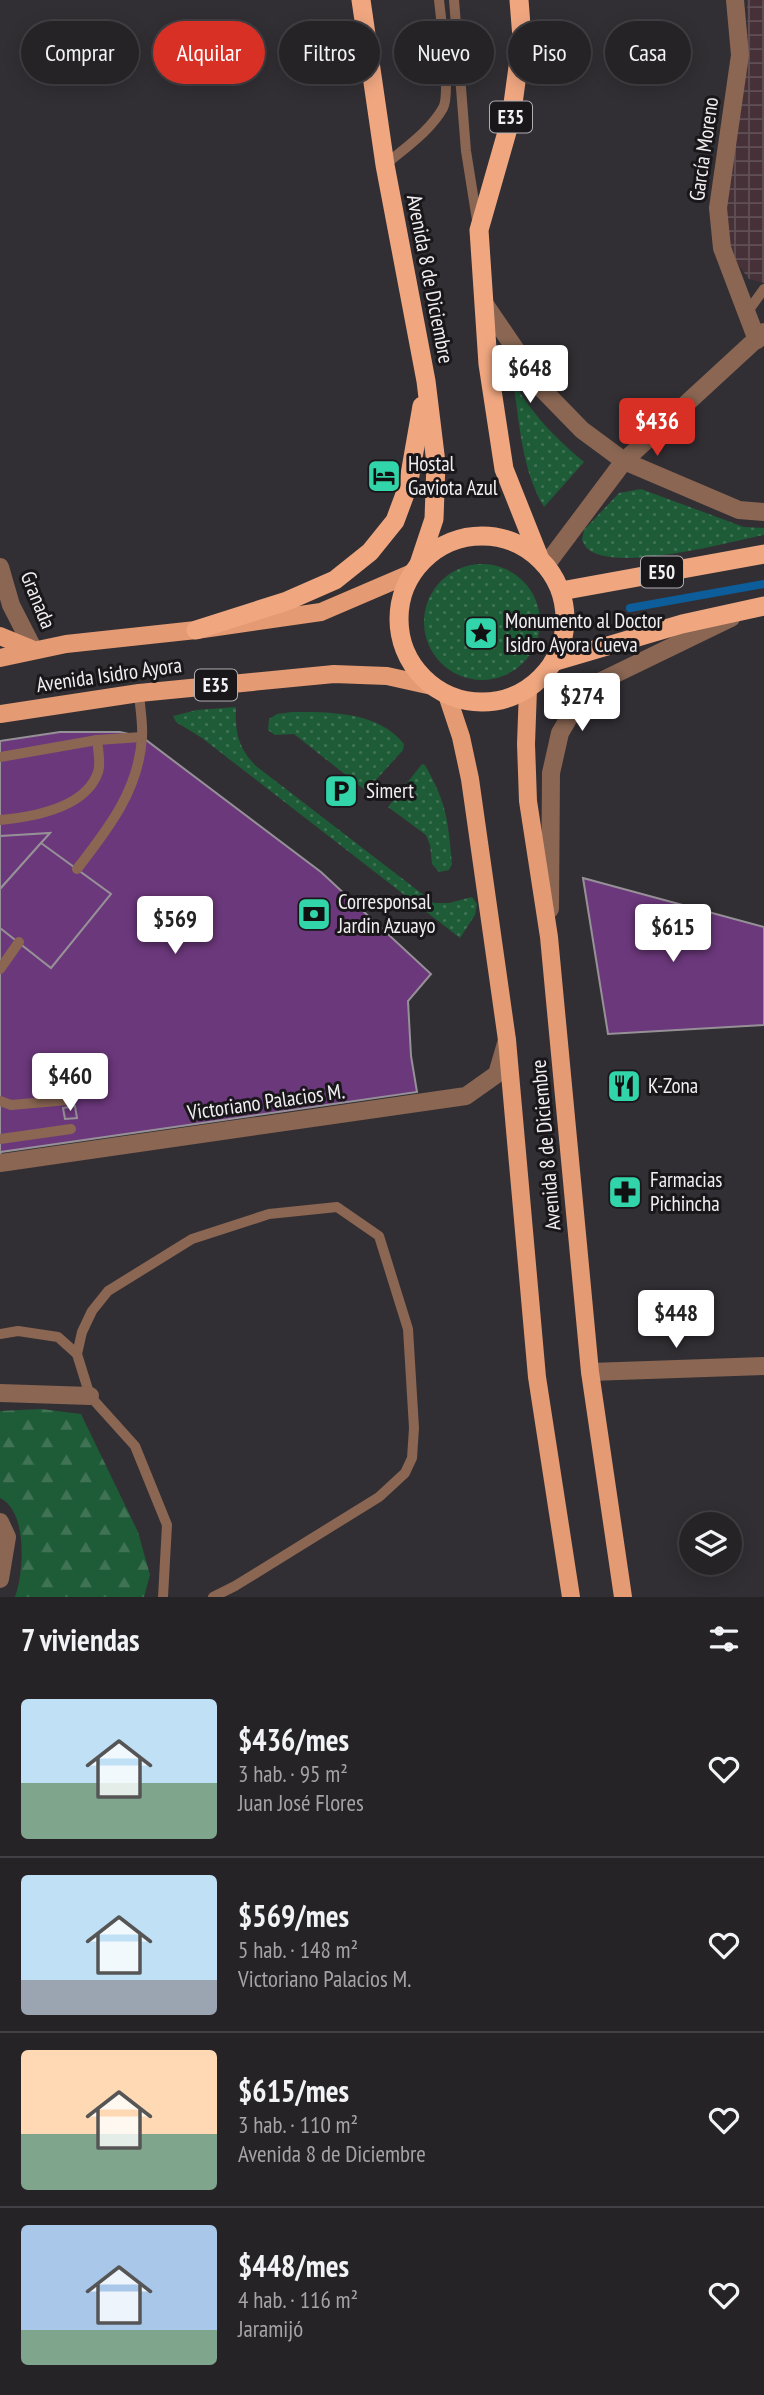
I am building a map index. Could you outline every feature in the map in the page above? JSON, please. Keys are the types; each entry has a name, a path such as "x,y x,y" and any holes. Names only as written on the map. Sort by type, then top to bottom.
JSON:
{"highway":[{"name":"Avenida 8 de Diciembre","path":"361,0 385,165 426,381 437,489 434,519 415,569"},
{"name":"Avenida 8 de Diciembre","path":"519,0 522,38 511,118 479,230 488,364 504,469 542,561"},
{"path":"196,630 288,601 335,580 370,552 396,521 408,486 426,381"},
{"path":"440,690 414,668 399,634 398,609 405,584 415,569 442,546 455,540 477,536 499,537 513,542 542,561"},
{"name":"E50","path":"561,591 764,554"},
{"name":"E35","path":"440,690 470,701 494,701 528,689 554,662 564,635 565,605 561,591 542,561"},
{"path":"554,662 643,634 756,608"}],"main road":[{"name":"Avenida Isidro Ayora","path":"0,658 34,650 321,612 415,569"},
{"path":"0,636 34,650"},
{"name":"Avenida Isidro Ayora","path":"0,714 139,693 334,674 387,676 440,690"},
{"name":"Avenida 8 de Diciembre","path":"528,689 528,801 549,937 590,1372 623,1597"},
{"name":"Avenida 8 de Diciembre","path":"440,690 461,737 470,779 507,1040 537,1377 570,1597"}],"street":[{"name":"García Moreno","path":"735,0 740,55 718,208 722,248 746,314 760,336"},
{"path":"484,303 543,390 582,430 624,461 739,510 764,512"},
{"path":"542,561 624,461 760,336"},
{"name":"Granada","path":"0,566 11,605 34,650"},
{"path":"549,937 551,773 560,733 577,704 601,681 756,608"},
{"name":"Victoriano Palacios M.","path":"0,1163 466,1096 497,1074 507,1040"},
{"path":"590,1372 764,1366"},
{"path":"0,1393 90,1396"},
{"path":"0,1522 8,1537 0,1579"}],"lane":[{"path":"385,165 429,127 445,105 445,49 439,0"},
{"path":"454,0 466,151 479,230"},
{"path":"746,314 764,289"},
{"path":"77,869 115,820 134,782 142,737 139,693"},
{"path":"0,757 97,740 142,737"},
{"path":"0,820 51,811 85,792 99,772 97,740"},
{"path":"0,969 19,942"},
{"path":"0,1101 10,1105 68,1100"},
{"path":"0,1139 71,1129"},
{"path":"163,1597 167,1525 135,1446 90,1396 77,1354 82,1332 92,1311 108,1291 192,1239 269,1214 337,1207 379,1236 408,1329 414,1428 412,1458 405,1473 379,1497 213,1597"},
{"path":"0,1334 18,1331 58,1338 77,1354"}],"shaded area":[{"path":"747,0 764,0 764,283 749,279 734,259 716,213 748,61"}],"green space":[{"path":"513,381 545,425 584,462 544,507 530,477 526,461"},
{"path":"641,489 744,527 764,528 764,535 647,557 602,556 587,548 582,540 584,530 619,493"},
{"path":"482,564 504,569 523,581 535,600 540,622 535,644 523,663 504,675 482,680 460,675 441,663 429,644 424,622 429,600 441,581 460,569"},
{"path":"236,707 239,739 245,753 256,766 434,903 449,903 472,897 477,904 475,915 460,938 202,738 176,722 173,716 197,710"},
{"path":"337,713 367,719 393,733 404,744 403,750 366,791 294,734 275,735 268,730 269,719 277,714"},
{"path":"422,764 438,791 445,813 452,864 449,870 439,872 432,864 426,835 388,807"},
{"path":"41,1409 81,1414 138,1532 150,1575 144,1597 15,1597 22,1559 21,1543 15,1516 9,1505 0,1498 0,1411"}],"building":[{"path":"60,732 120,732 142,737 321,872 431,974 408,1001 411,1056 417,1092 1,1152 0,1155 0,741"},
{"path":"50,833 41,843 0,889 0,836"},
{"path":"41,843 111,894 51,968 0,928 0,889"},
{"path":"583,878 764,927 764,1025 608,1034"},
{"path":"75,1106 77,1118 65,1119 63,1108"}],"waterway":[{"path":"630,608 764,584"}],"place":[{"name":"Hostal Gaviota Azul","path":"384,476"},
{"name":"Monumento al Doctor Isidro Ayora Cueva","path":"481,633"},
{"name":"Simert","path":"341,791"},
{"name":"Corresponsal Jardin Azuayo","path":"314,914"},
{"name":"K-Zona","path":"624,1086"},
{"name":"Farmacias Pichincha","path":"625,1192"}]}
